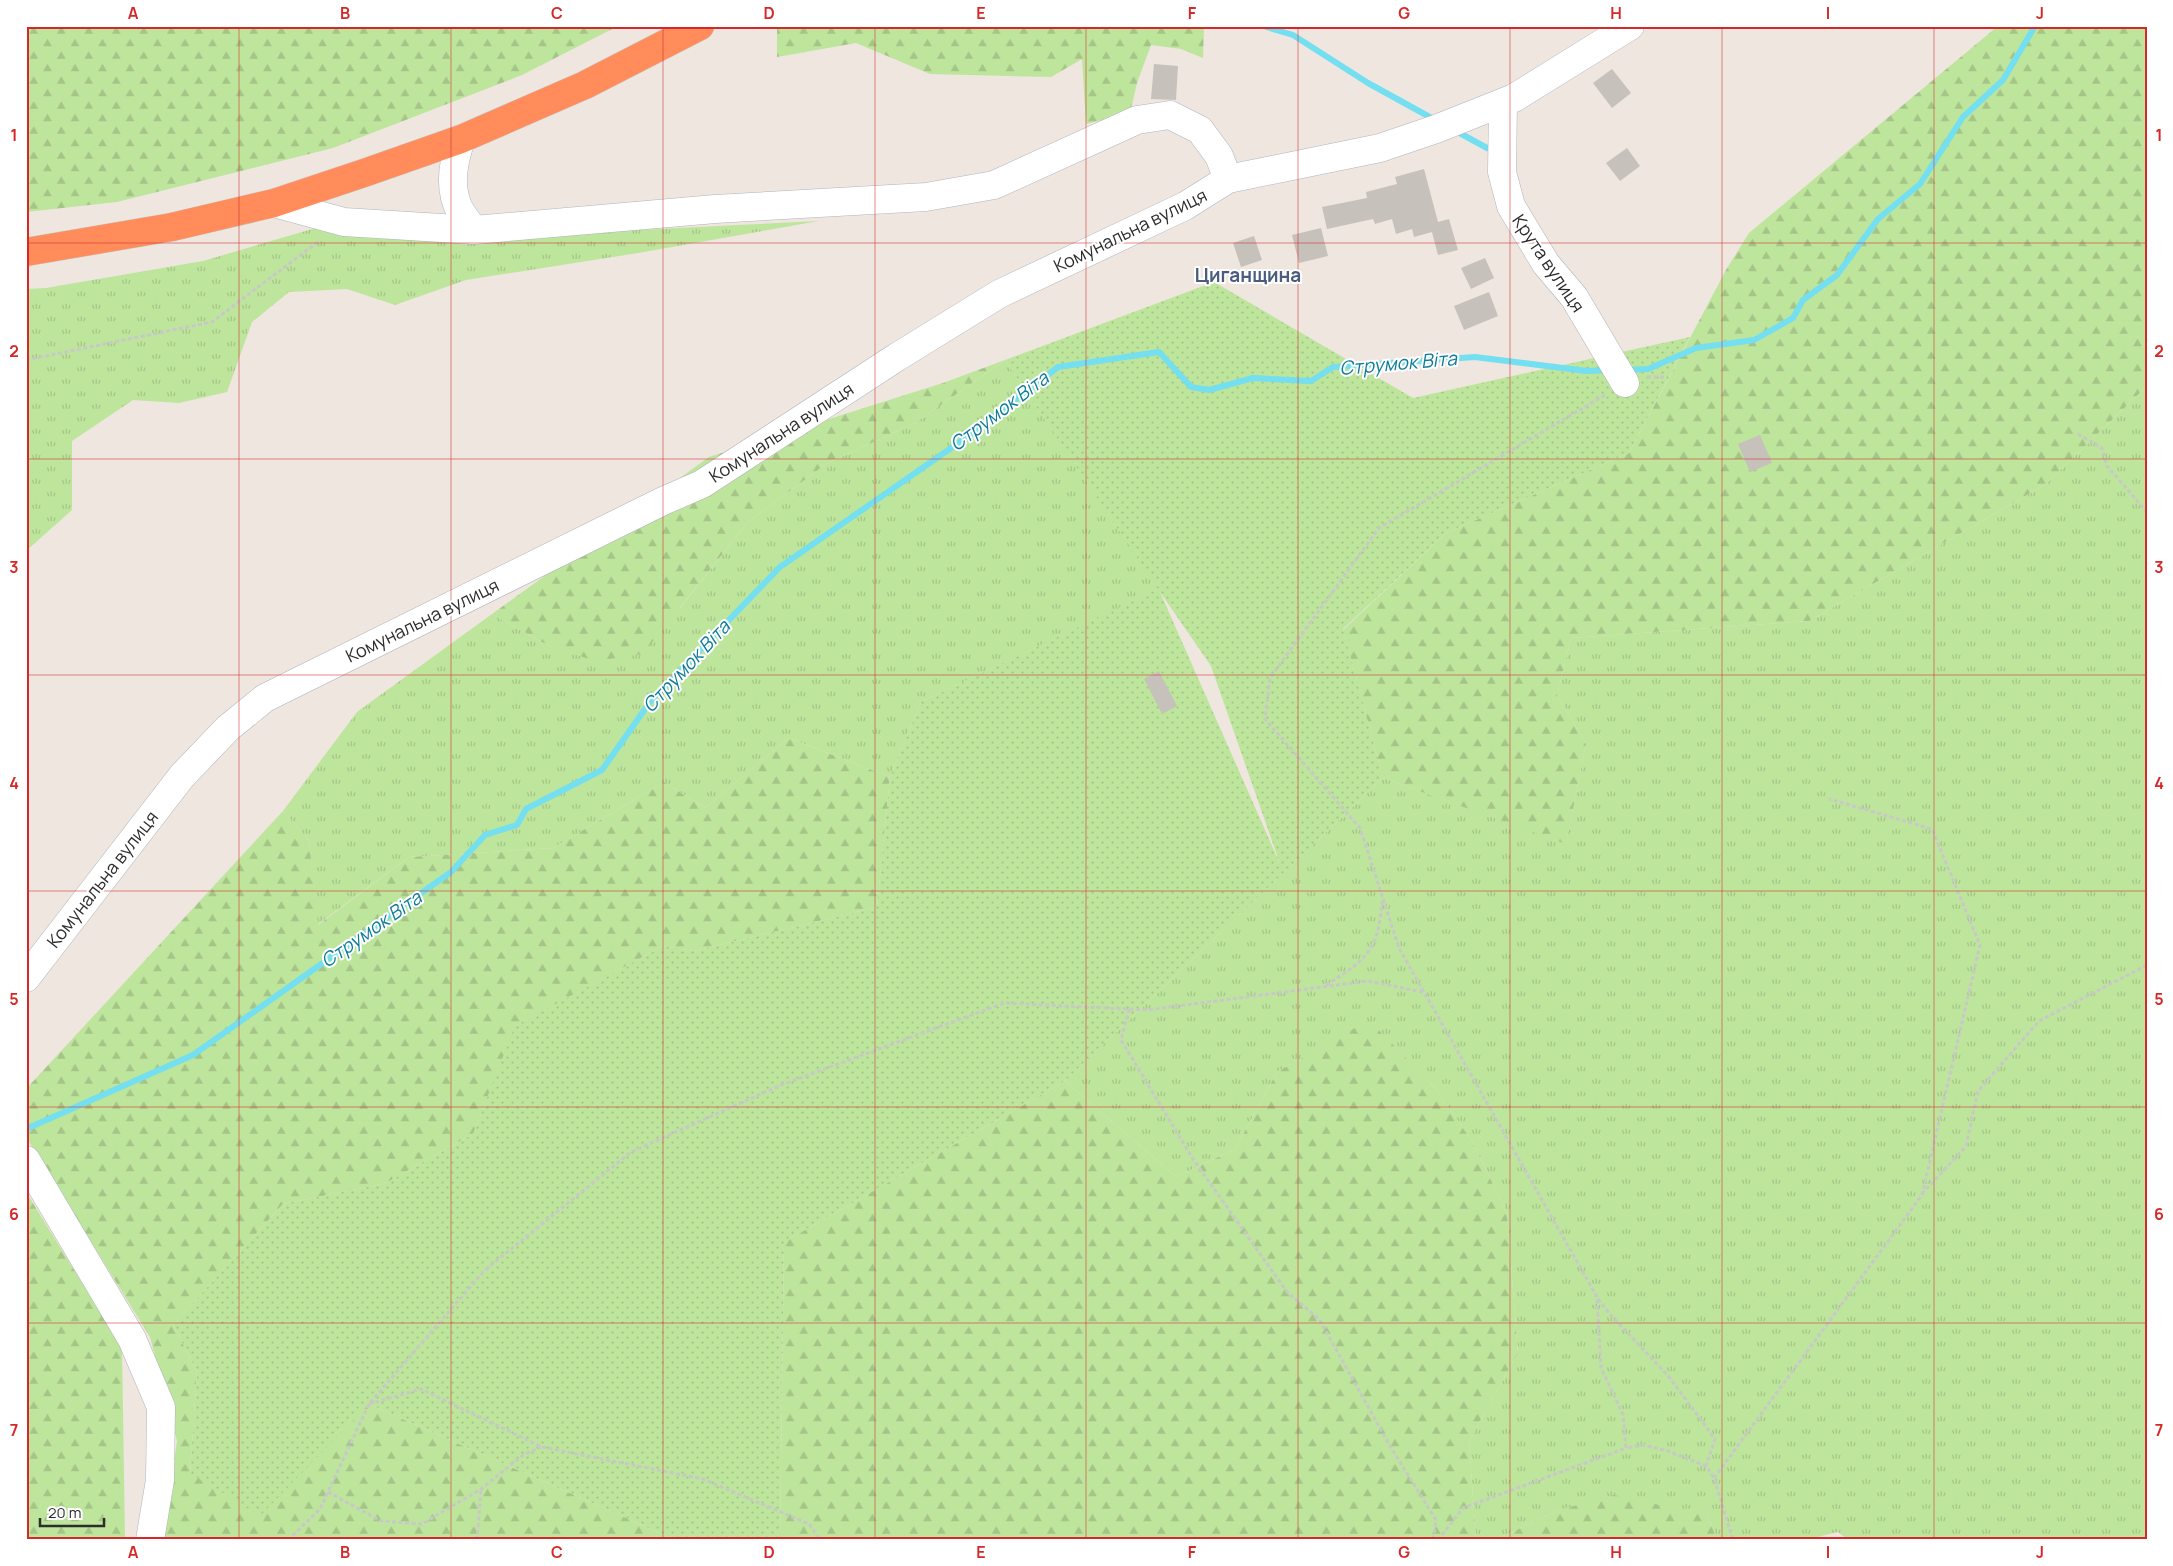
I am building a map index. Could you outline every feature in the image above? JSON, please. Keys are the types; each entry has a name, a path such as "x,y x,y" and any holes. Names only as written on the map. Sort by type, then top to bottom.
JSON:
{"highway":[{"path":"26,252 172,227 274,203 461,139 585,84 700,26"}],"street":[{"name":"Комунальна вулиця","path":"26,978 182,776 228,728 266,698 663,501 702,484 897,357 999,294 1185,206 1228,179 1380,148 1503,103 1630,26"},
{"name":"Крута вулиця","path":"1503,103 1502,172 1511,206 1539,255 1574,296 1625,383"},
{"path":"274,203 344,222 474,230 716,209 926,197 994,185 1136,120 1170,115 1200,130 1219,156 1228,179"},
{"path":"461,139 452,167 454,192 457,205 474,230"},
{"path":"26,1160 132,1339 161,1407 160,1480 150,1540"}],"path":[{"path":"26,360 116,340 212,322 344,222"},
{"path":"1665,377 1640,378 1625,383 1379,528 1270,678 1266,719 1360,828 1399,948 1597,1297 1609,1313 1670,1378 1715,1439 1706,1466"},
{"path":"2078,434 2102,448 2107,466 2147,512"},
{"path":"1830,798 1932,828 1980,945 1922,1195"},
{"path":"1324,986 1348,971 1372,948 1381,926 1382,898"},
{"path":"1714,1478 1922,1195 1966,1146 1978,1091 2039,1021 2147,965"},
{"path":"288,1540 320,1509 369,1404 485,1270 631,1152 781,1085 1004,1003 1147,1010 1368,981 1424,992"},
{"path":"1129,1009 1120,1040 1193,1159 1287,1292 1319,1318 1390,1446 1436,1520 1434,1540"},
{"path":"1597,1297 1600,1368 1623,1414 1626,1448"},
{"path":"369,1404 421,1389 542,1447 703,1479 809,1524 820,1540"},
{"path":"1438,1540 1463,1508 1626,1448 1644,1445 1668,1451 1706,1466 1714,1478 1733,1540"},
{"path":"328,1492 381,1521 422,1524 481,1489 523,1455 542,1447"},
{"path":"477,1540 481,1489"}],"green space":[{"path":"26,26 618,26 522,75 333,148 117,202 26,212"},
{"path":"777,26 1204,26 1203,58 1181,49 1151,45 1137,83 1130,113 1086,124 1082,59 1051,77 930,74 856,43 777,57"},
{"path":"1998,26 2147,26 2147,386 2046,484 1809,621 1571,638 1557,695 1586,744 1566,844 1383,778 1343,630 1446,533 1629,453 1726,270 1749,233"},
{"path":"819,221 638,253 466,280 395,305 347,289 289,292 252,322 227,392 179,403 133,400 72,441 72,510 26,551 26,289 46,288 203,261 319,227 534,235"},
{"path":"1214,282 1413,398 1690,337 1629,453 1446,533 1343,629 1383,778 1065,1081 784,1242 780,1540 676,1540 369,1404 260,1516 190,1473 197,1371 173,1325 283,1204 386,1183 473,1134 515,1026 663,946 694,951 877,907 890,777 921,702 1158,589 1005,360","holes":["1160,592 1211,666 1280,864"]},
{"path":"1005,360 1159,589 921,702 890,777 789,738 705,808 664,782 553,848 409,857 317,925 309,840 283,811 357,712 492,614 553,648 680,608 748,522 826,464 915,423"},
{"path":"1005,360 915,423 826,464 748,522 643,654 596,661 553,648 492,614 709,457 943,383"},
{"path":"2147,386 2147,1540 1848,1540 1838,1532 1805,1540 1717,1540 1708,1516 1559,1510 1495,1540 1476,1540 1469,1441 1518,1353 1507,1213 1472,1141 1435,1088 1369,1021 1277,1072 1235,1149 1176,1177 1065,1081 1383,778 1566,843 1586,744 1557,695 1571,638 1809,621 2046,484"},
{"path":"789,738 890,777 877,907 694,951 663,946 516,1026 473,1134 386,1183 283,1204 173,1325 197,1371 190,1473 369,1404 676,1540 162,1540 177,1441 150,1337 26,1137 26,1089 283,811 309,840 318,925 409,857 553,848 664,782 705,808"},
{"path":"1369,1020 1435,1088 1472,1141 1507,1213 1518,1353 1469,1441 1476,1540 780,1540 784,1242 1065,1081 1176,1177 1235,1149 1277,1072"},
{"path":"26,1192 122,1348 125,1540 26,1540"},
{"path":"1614,1495 1708,1516 1717,1540 1495,1540 1559,1510"}],"building":[{"path":"1154,64 1178,66 1176,100 1151,99"},
{"path":"1612,69 1631,93 1612,108 1593,83"},
{"path":"1627,148 1640,166 1620,181 1606,163"},
{"path":"1424,169 1438,222 1449,219 1458,250 1438,255 1432,232 1414,237 1412,229 1396,234 1392,219 1375,224 1373,219 1327,229 1322,207 1367,198 1366,192 1397,184 1395,177"},
{"path":"1321,228 1328,256 1299,263 1292,235"},
{"path":"1254,236 1262,260 1241,267 1233,243"},
{"path":"1485,258 1494,278 1471,289 1461,268"},
{"path":"1489,292 1498,316 1464,330 1454,306"},
{"path":"1760,435 1772,463 1750,472 1738,444"},
{"path":"1159,671 1177,706 1162,714 1144,679"}],"waterway":[{"path":"1263,26 1293,35 1368,83 1437,121"},
{"name":"Струмок Віта","path":"1626,370 1648,369 1696,348 1754,340 1793,318 1803,300 1837,275 1878,219 1920,184 1963,117 2003,80 2035,26"},
{"path":"1454,130 1487,148"},
{"name":"Струмок Віта","path":"26,1129 193,1055 451,872 485,835 517,825 526,809 602,770 650,702 780,567 967,437 1058,367 1159,352 1191,387 1209,390 1253,378 1311,381 1333,367 1475,357 1587,371 1609,370"}],"district":[{"name":"Циганщина","path":"1248,275"}]}
